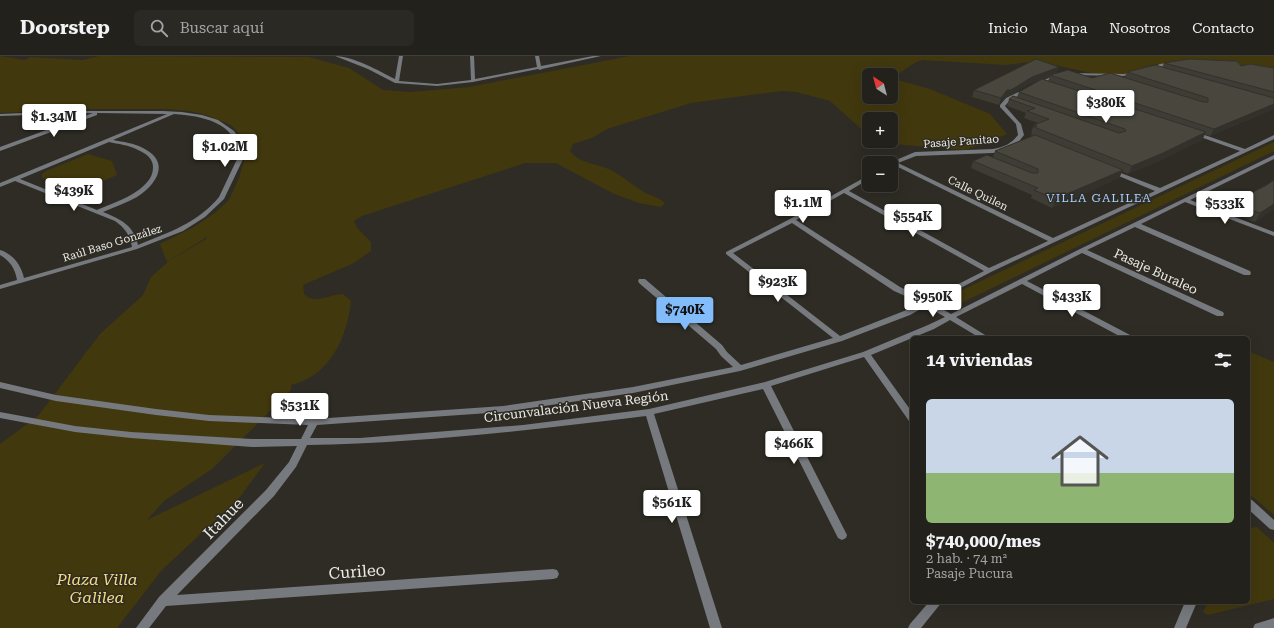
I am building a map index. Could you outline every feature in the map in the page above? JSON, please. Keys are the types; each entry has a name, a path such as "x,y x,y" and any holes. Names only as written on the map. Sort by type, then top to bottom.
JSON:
{"street":[{"path":"337,56 370,68 397,82 437,85 473,81 599,56"},
{"path":"397,82 401,56"},
{"path":"472,56 473,81"},
{"path":"537,56 540,68"},
{"name":"Pasaje Panitao","path":"898,162 916,154 970,153 1006,148 1023,136 1018,124 1002,106 1055,76 1065,74 1124,76 1162,65 1177,63"},
{"path":"1151,69 1158,71"},
{"path":"1101,76 1115,80"},
{"path":"1041,83 1048,85"},
{"path":"0,149 103,111"},
{"name":"Raúl Baso González","path":"0,115 103,111 176,112 210,119 227,127 240,142 242,154 222,198 211,210 181,230 135,248 0,287"},
{"path":"0,186 176,112"},
{"path":"0,119 14,114"},
{"path":"1185,130 1246,151"},
{"name":"Circunvalación Nueva Región","path":"0,385 56,398 156,412 266,421 314,422 503,409 633,390 740,368 839,340 907,313 925,302 1053,240 1274,137"},
{"path":"98,212 136,194 151,183 156,171 156,161 150,154 140,148 108,140"},
{"path":"970,153 984,158"},
{"name":"Circunvalación Nueva Región","path":"0,415 75,429 131,435 252,442 305,442 360,441 523,428 649,412 766,385 866,354 931,327 1082,250 1273,158"},
{"name":"Calle Quilen","path":"898,167 1053,240"},
{"path":"1107,170 1159,190"},
{"path":"14,179 116,220 128,229 134,241 135,248"},
{"path":"839,340 816,320 728,253 862,181"},
{"path":"845,191 989,271"},
{"path":"1184,200 1274,234"},
{"path":"792,220 897,289 925,302 983,336"},
{"path":"1135,224 1248,273"},
{"name":"Pasaje Buraleo","path":"1082,250 1220,314"},
{"path":"0,252 12,259 17,266 21,280"},
{"path":"642,281 719,347 724,354 740,368"},
{"path":"1022,281 1126,336"},
{"path":"866,354 910,416"},
{"path":"766,385 842,536"},
{"path":"649,412 716,628"},
{"name":"Itahue","path":"142,628 163,601 270,493 293,464 314,422"},
{"path":"1250,505 1274,526"},
{"name":"Curileo","path":"163,601 553,574"},
{"path":"914,628 934,604"},
{"path":"1180,628 1190,604"}],"green space":[{"name":"Plaza Villa Galilea","path":"0,56 25,60 30,57 83,60 99,56 309,57 349,68 383,90 410,92 469,87 630,56 1274,56 1274,74 1171,63 1151,65 1135,73 1104,76 1037,61 1006,65 923,60 915,63 898,74 898,68 862,68 862,104 898,104 898,80 930,89 990,114 1007,134 965,150 898,144 898,112 862,112 862,130 830,101 796,92 782,91 691,103 607,129 594,137 573,144 570,151 574,156 617,173 640,190 661,200 665,204 660,207 639,203 612,193 556,163 525,163 362,216 354,221 357,228 371,242 371,251 354,263 303,285 304,294 312,299 343,294 351,301 349,315 341,341 334,354 316,373 305,380 291,385 291,390 212,469 164,501 147,520 265,463 240,497 161,571 117,628 0,628 0,444 38,416 100,334 143,295 151,277 169,261 206,239 207,237 167,262 160,244 194,227 216,212 229,200 239,178 247,151 241,136 231,125 203,114 189,111 166,109 83,109 0,113"},
{"path":"1274,142 1274,151 953,307 946,307 940,303 943,299"},
{"path":"88,154 112,161 117,175 77,192 42,178 42,174 46,171"},
{"path":"1250,352 1274,362 1274,515 1250,495"},
{"path":"1257,527 1274,543 1274,599 1208,615 1203,612 1207,604 1250,604 1250,528"}],"building":[{"path":"1036,59 1059,67 1032,77 1011,90 1007,90 1001,98 974,90"},
{"path":"1189,59 1237,61 1241,66 1250,64 1274,68 1274,92 1164,63"},
{"path":"1155,65 1274,98 1274,104 1214,129 1050,75 1068,70 1092,78 1110,73 1203,102 1208,102 1208,98 1127,72"},
{"path":"1042,79 1206,132 1132,166 1034,127 1037,126 1034,125 1049,119 1027,111 1035,108 1009,99 1013,96 1119,133 1126,131 1125,129 1019,92"},
{"path":"1035,135 1123,170 1055,199 1034,190 1038,188 973,161 987,155 1032,173 1038,173 1038,169 995,151"},
{"path":"1274,180 1274,204 1260,213 1236,205 1255,191"}],"district":[{"name":"VILLA GALILEA","path":"1099,198"}]}
